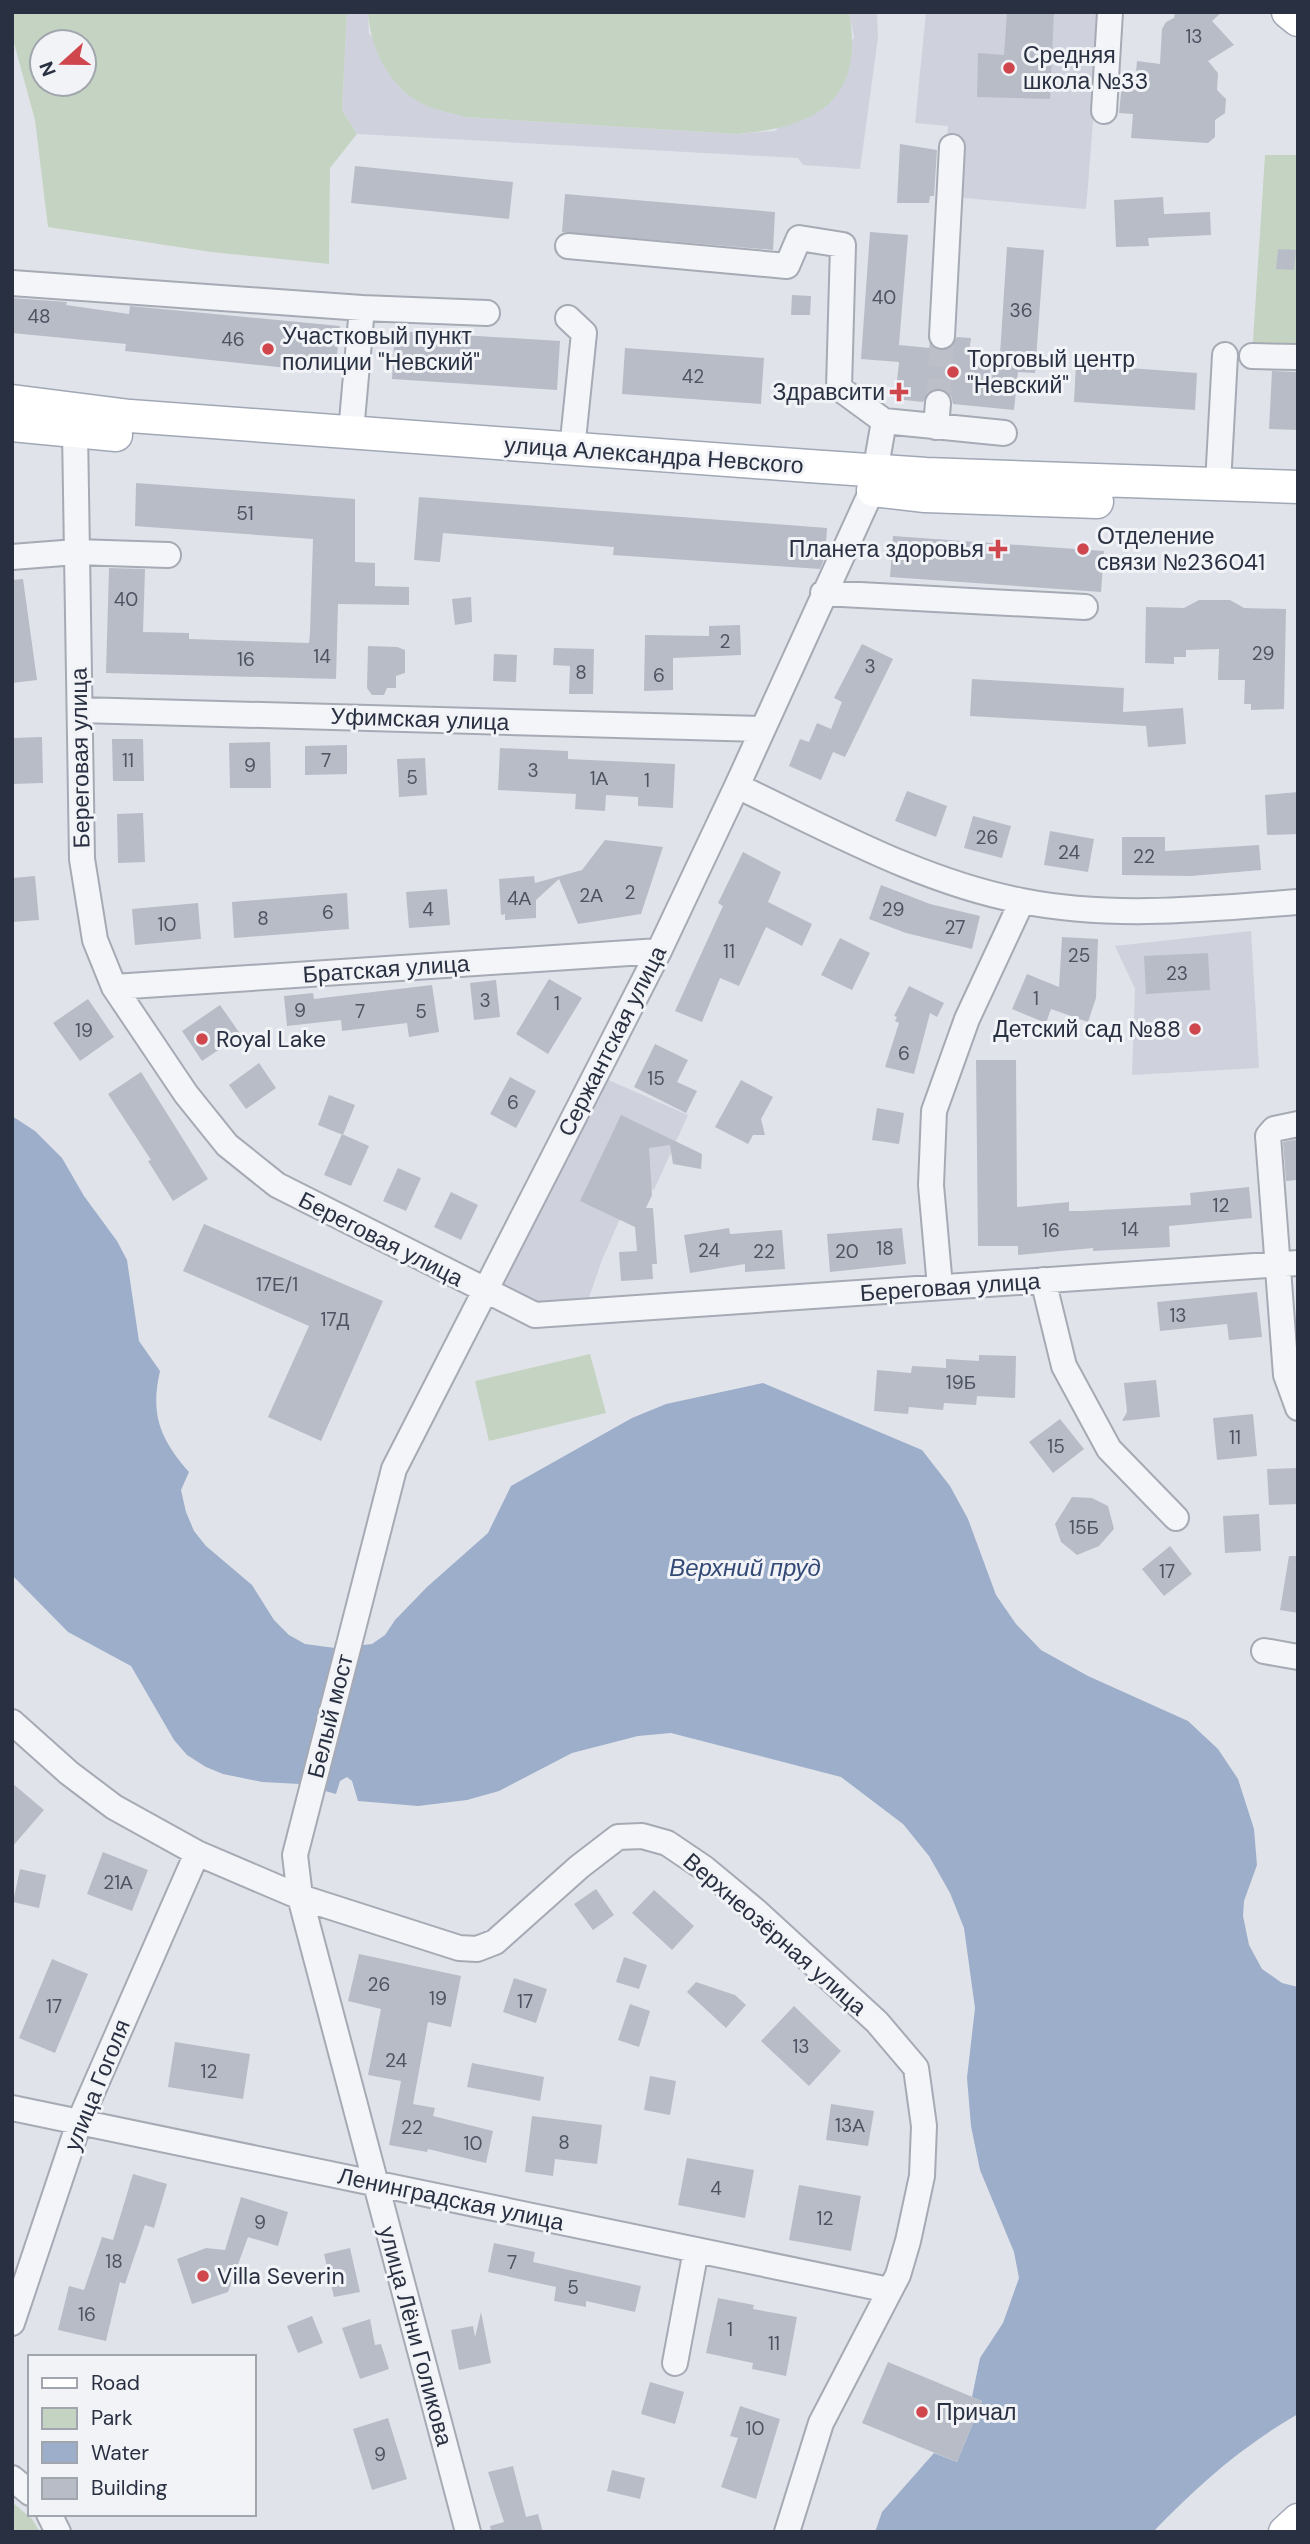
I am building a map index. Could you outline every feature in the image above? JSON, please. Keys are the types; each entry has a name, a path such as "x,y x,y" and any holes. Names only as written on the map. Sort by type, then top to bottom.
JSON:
{"main road":[{"path":"1288,12 1298,20"},
{"name":"улица Александра Невского","path":"12,401 130,416 572,450 875,480 925,496 1298,507"},
{"name":"улица Александра Невского","path":"12,425 875,480 1298,487"},
{"path":"1285,2532 1298,2520"}],"street":[{"path":"1104,111 1110,12"},
{"path":"942,336 952,147"},
{"path":"568,246 787,266 799,238 844,245 839,388 884,421 937,415 1004,433"},
{"path":"12,283 362,308 487,313"},
{"path":"351,432 362,308"},
{"path":"568,318 584,333 572,450"},
{"path":"1218,484 1225,355"},
{"path":"1252,356 1298,357"},
{"name":"Сержантская улица","path":"356,1615 394,1469 659,951 737,786 875,480 884,421"},
{"name":"Береговая улица","path":"75,431 82,859 95,940 114,986 186,1094 227,1145 277,1185 484,1292 535,1315 1288,1263"},
{"path":"12,557 76,552 168,555"},
{"path":"823,593 1085,607"},
{"name":"Уфимская улица","path":"80,710 761,729"},
{"path":"737,786 902,865 1022,901 1110,911 1182,911 1298,902"},
{"path":"940,1287 931,1185 934,1111 967,1019 1022,901"},
{"name":"Братская улица","path":"114,986 659,951"},
{"path":"1298,1124 1284,1124 1268,1136 1288,1263 1286,1375 1298,1408"},
{"path":"1043,1280 1065,1366 1109,1449 1176,1518"},
{"name":"Белый мост","path":"300,1898 295,1855 356,1615"},
{"path":"1264,1651 1298,1657"},
{"name":"Верхнеозёрная улица","path":"12,1722 69,1773 114,1807 197,1853 300,1898 437,1943 477,1949 495,1942 579,1867 618,1837 642,1836 667,1843 704,1868 877,2022 916,2068 924,2126 922,2176 898,2275 821,2423 787,2532"},
{"name":"улица Гоголя","path":"12,2323 80,2120 197,1853"},
{"name":"улица Лёни Голикова","path":"300,1898 468,2532"},
{"name":"Ленинградская улица","path":"12,2108 889,2290"},
{"path":"675,2363 696,2250"},
{"path":"12,2478 28,2491"},
{"path":"49,2516 58,2532"}],"shaded area":[{"path":"347,12 368,12 369,34 465,117 737,134 775,131 854,38 849,12 877,12 878,38 860,169 803,165 798,158 357,134 342,110"},
{"name":"Средняя школа №33","path":"926,12 1102,12 1086,209 942,196 948,126 915,123"},
{"name":"Детский сад №88","path":"1251,931 1259,1068 1132,1075 1135,989 1115,946"},
{"path":"604,1078 688,1115 654,1190 636,1182 602,1260 587,1303 538,1306 498,1281"}],"green space":[{"path":"12,12 347,12 342,110 357,134 330,168 329,264 211,252 48,227 35,120 29,98 98,98 98,28 28,28 28,94 12,36"},
{"path":"368,12 849,12 852,42 849,67 841,88 829,104 790,125 737,134 465,117 436,109 414,99 393,79 378,54"},
{"path":"1265,155 1298,155 1298,357 1252,356"},
{"path":"590,1354 606,1413 489,1441 475,1381"},
{"path":"12,2502 32,2519 40,2532 12,2532"}],"water":[{"name":"Верхний пруд","path":"12,1116 35,1131 62,1158 127,1260 139,1341 160,1371 156,1400 160,1425 164,1437 189,1472 181,1490 194,1531 206,1546 252,1585 274,1620 289,1635 305,1644 335,1648 372,1644 385,1635 395,1620 427,1587 488,1533 511,1486 632,1418 666,1404 763,1383 922,1450 950,1486 968,1519 996,1595 1016,1624 1041,1650 1088,1676 1188,1721 1218,1749 1238,1779 1254,1829 1257,1865 1244,1901 1243,1916 1249,1945 1262,1969 1282,1983 1298,1987 1298,2414 1258,2439 1221,2468 1153,2532 875,2532 882,2512 934,2453 957,2462 982,2401 972,2397 980,2358 1003,2323 1019,2278 1014,2252 980,2170 971,2126 967,2078 975,2008 964,1928 950,1893 929,1856 903,1824 841,1777 671,1733 638,1736 572,1753 499,1791 467,1800 418,1806 358,1801 352,1781 347,1777 340,1781 336,1794 300,1784 262,1782 223,1774 187,1755 174,1740 131,1666 68,1632 12,1575"}],"building":[{"path":"1007,12 1054,12 1050,99 977,97 978,53 1004,55"},
{"path":"1175,12 1222,12 1212,21 1234,45 1208,61 1218,73 1217,90 1226,99 1225,113 1215,120 1215,137 1208,143 1131,138 1133,114 1119,113 1122,84 1135,85 1137,61 1160,64 1162,29 1166,22 1174,18"},
{"path":"900,144 937,150 934,196 930,196 929,203 897,203"},
{"path":"355,166 513,182 509,219 351,203"},
{"path":"565,194 775,212 773,250 562,232"},
{"path":"1163,197 1164,214 1210,212 1211,235 1148,238 1149,246 1116,247 1114,200"},
{"path":"870,232 908,235 899,345 930,348 930,344 941,351 949,349 957,337 971,338 969,352 1000,354 1007,247 1044,250 1035,373 1018,372 1014,410 953,404 951,396 940,388 931,390 923,402 895,399 899,362 861,359"},
{"path":"1278,249 1296,250 1294,270 1276,269"},
{"path":"792,295 811,296 810,315 791,315"},
{"path":"12,298 67,302 66,305 129,314 130,306 340,326 335,373 125,351 126,344 12,333"},
{"path":"395,331 560,341 557,390 392,379"},
{"path":"625,348 764,358 761,404 622,394"},
{"path":"1076,364 1197,373 1195,410 1074,402"},
{"path":"1272,371 1298,372 1298,430 1269,429"},
{"path":"136,483 355,499 355,562 375,563 375,586 409,587 409,605 338,604 336,679 106,673 109,568 145,569 143,632 189,633 189,639 309,643 313,539 135,526"},
{"path":"419,497 827,528 825,557 820,569 613,555 614,547 443,533 440,562 414,560"},
{"path":"893,536 1104,551 1101,592 890,577"},
{"path":"23,579 37,680 12,683 12,580"},
{"path":"471,597 472,622 455,625 452,599"},
{"path":"1199,600 1230,600 1244,608 1286,609 1284,709 1251,710 1251,704 1244,704 1245,680 1218,680 1219,649 1186,650 1186,657 1174,657 1174,664 1145,663 1146,607 1184,608"},
{"path":"740,625 741,655 673,658 673,690 644,691 645,635 709,636 709,626"},
{"path":"862,644 893,659 845,757 833,752 821,780 789,766 800,739 809,742 817,723 831,729 842,702 834,698"},
{"path":"368,646 397,647 405,650 405,673 396,676 396,688 387,688 384,695 372,695 367,688"},
{"path":"554,648 594,649 593,694 569,694 570,666 553,665"},
{"path":"494,654 517,655 516,682 493,681"},
{"path":"972,679 1124,688 1123,712 1183,708 1186,744 1148,747 1146,726 970,716"},
{"path":"42,737 43,783 12,784 12,738"},
{"path":"112,739 143,739 144,781 113,781"},
{"path":"270,742 271,788 230,788 229,743"},
{"path":"347,745 347,774 305,775 305,746"},
{"path":"500,748 568,751 568,759 675,764 673,808 638,806 638,797 606,795 605,811 575,809 576,794 498,790"},
{"path":"425,758 427,795 399,797 397,759"},
{"path":"907,791 947,806 936,837 895,821"},
{"path":"1298,792 1298,834 1267,835 1265,795"},
{"path":"143,813 145,862 118,863 117,814"},
{"path":"973,816 1011,826 1002,858 964,848"},
{"path":"1050,831 1094,839 1088,872 1044,865"},
{"path":"1122,837 1165,837 1165,851 1259,845 1261,870 1191,876 1122,875"},
{"path":"605,840 663,847 641,914 578,924 559,879 536,900 536,918 505,920 505,914 501,915 499,879 534,876 535,883 582,870"},
{"path":"743,852 781,872 768,902 812,924 802,946 766,927 739,986 720,978 702,1022 675,1011 723,906 718,903"},
{"path":"35,876 39,920 12,922 12,878"},
{"path":"881,885 930,904 980,916 972,949 906,933 869,919"},
{"path":"447,889 450,925 409,928 406,892"},
{"path":"347,893 349,929 234,938 232,902"},
{"path":"198,903 201,939 135,945 132,909"},
{"path":"1062,937 1098,939 1096,998 1088,1022 1051,1009 1046,1023 1012,1009 1027,974 1059,987"},
{"path":"840,938 870,953 852,990 821,975"},
{"path":"1208,953 1210,990 1146,994 1144,956"},
{"path":"549,979 582,998 548,1054 516,1034"},
{"path":"496,980 500,1017 474,1020 470,983"},
{"path":"432,985 439,1032 409,1037 407,1023 342,1031 341,1020 287,1026 284,996 313,993 314,999"},
{"path":"909,986 944,1003 937,1017 930,1013 914,1074 885,1067 899,1023 894,1016"},
{"path":"88,999 114,1037 80,1061 53,1023"},
{"path":"220,1005 241,1035 202,1061 182,1031"},
{"path":"655,1044 688,1060 677,1082 697,1091 686,1113 634,1087"},
{"path":"976,1060 1016,1060 1017,1207 1069,1202 1069,1211 1082,1211 1191,1205 1190,1193 1249,1187 1252,1218 1169,1226 1170,1247 1093,1251 1093,1248 1018,1255 1018,1246 978,1246"},
{"path":"259,1063 276,1088 246,1109 229,1085"},
{"path":"141,1072 208,1179 173,1201 148,1161 151,1160 108,1094"},
{"path":"510,1077 536,1091 516,1128 490,1114"},
{"path":"741,1080 773,1097 761,1119 765,1135 753,1135 748,1144 715,1127"},
{"path":"329,1095 355,1105 343,1135 318,1125"},
{"path":"877,1108 904,1113 899,1144 872,1140"},
{"path":"621,1115 702,1154 701,1169 673,1164 670,1145 649,1148 652,1195 646,1208 653,1208 657,1264 652,1264 653,1279 621,1281 619,1252 637,1251 635,1227 580,1201"},
{"path":"342,1134 369,1146 351,1186 324,1175"},
{"path":"1298,1139 1298,1180 1286,1181 1283,1142"},
{"path":"398,1168 421,1178 406,1211 383,1201"},
{"path":"451,1192 478,1205 461,1240 434,1227"},
{"path":"204,1224 383,1301 321,1441 268,1417 309,1326 183,1271"},
{"path":"729,1228 730,1234 782,1230 785,1269 745,1272 745,1264 690,1273 684,1235"},
{"path":"902,1228 906,1264 830,1272 827,1234"},
{"path":"1257,1292 1262,1337 1229,1340 1227,1324 1160,1331 1157,1302"},
{"path":"979,1355 1016,1356 1015,1398 977,1396 976,1405 944,1403 943,1410 909,1407 908,1414 874,1411 877,1370 911,1373 912,1366 946,1368 946,1359 979,1361"},
{"path":"1156,1380 1160,1417 1122,1421 1127,1412 1124,1383"},
{"path":"1253,1414 1257,1456 1217,1460 1213,1418"},
{"path":"1060,1419 1084,1449 1053,1473 1029,1442"},
{"path":"1298,1468 1298,1504 1269,1505 1267,1469"},
{"path":"1072,1497 1092,1498 1108,1506 1114,1529 1099,1546 1077,1555 1061,1542 1055,1524"},
{"path":"1259,1514 1261,1551 1225,1553 1223,1516"},
{"path":"1170,1546 1192,1574 1164,1596 1142,1569"},
{"path":"1289,1556 1298,1556 1298,1613 1280,1610"},
{"path":"12,1783 44,1810 12,1847"},
{"path":"103,1852 148,1870 132,1911 87,1894"},
{"path":"20,1869 46,1875 39,1908 13,1902"},
{"path":"596,1889 614,1915 593,1930 574,1904"},
{"path":"654,1890 694,1926 672,1950 632,1913"},
{"path":"359,1954 461,1976 451,2027 428,2022 413,2104 435,2108 433,2116 493,2131 486,2163 428,2149 427,2152 389,2145 401,2081 368,2075 381,2009 348,2001"},
{"path":"624,1957 647,1965 639,1989 616,1982"},
{"path":"52,1959 88,1974 55,2053 19,2038"},
{"path":"514,1978 547,1989 536,2023 503,2012"},
{"path":"696,1982 735,1995 746,2005 726,2028 687,1992"},
{"path":"630,2004 650,2011 639,2047 618,2040"},
{"path":"794,2006 841,2051 809,2086 761,2041"},
{"path":"175,2042 250,2054 243,2099 168,2087"},
{"path":"472,2063 544,2077 540,2101 467,2087"},
{"path":"650,2076 676,2081 670,2115 644,2110"},
{"path":"831,2104 874,2111 868,2146 826,2140"},
{"path":"532,2116 602,2125 597,2164 555,2159 553,2176 525,2172"},
{"path":"687,2158 754,2170 745,2218 678,2205"},
{"path":"133,2174 167,2184 154,2228 145,2225 125,2284 120,2282 106,2341 58,2330 69,2286 84,2290 102,2237 113,2240"},
{"path":"799,2185 861,2196 851,2251 789,2240"},
{"path":"241,2197 288,2212 278,2246 248,2237 228,2292 192,2304 177,2259 206,2248 225,2250"},
{"path":"494,2243 535,2252 533,2262 641,2286 635,2312 586,2301 586,2307 554,2301 556,2287 488,2272"},
{"path":"350,2248 360,2292 334,2297 324,2254"},
{"path":"718,2298 754,2305 753,2309 797,2317 786,2376 752,2369 753,2363 706,2353"},
{"path":"481,2312 491,2363 459,2370 451,2330 473,2326 475,2337"},
{"path":"312,2316 323,2343 298,2353 287,2326"},
{"path":"370,2319 375,2345 381,2344 389,2369 360,2379 342,2328"},
{"name":"Причал","path":"888,2362 982,2401 957,2462 862,2423"},
{"path":"650,2382 684,2392 675,2424 641,2414"},
{"path":"740,2406 780,2419 756,2499 721,2487 738,2438 730,2436"},
{"path":"388,2418 407,2479 372,2490 353,2429"},
{"path":"513,2466 526,2517 538,2514 543,2532 491,2532 490,2526 504,2522 488,2472"},
{"path":"612,2470 645,2478 640,2499 607,2491"}],"tunnel":[{"path":"938,403 942,336"}],"place":[{"name":"Средняя школа №33","path":"1009,68"},
{"name":"Участковый пункт полиции \"Невский\"","path":"268,349"},
{"name":"Торговый центр \"Невский\"","path":"953,372"},
{"name":"Здравсити","path":"899,392"},
{"name":"Планета здоровья","path":"998,549"},
{"name":"Отделение связи №236041","path":"1083,549"},
{"name":"Детский сад №88","path":"1195,1029"},
{"name":"Royal Lake","path":"202,1039"},
{"name":"Villa Severin","path":"203,2276"},
{"name":"Причал","path":"922,2412"}]}
